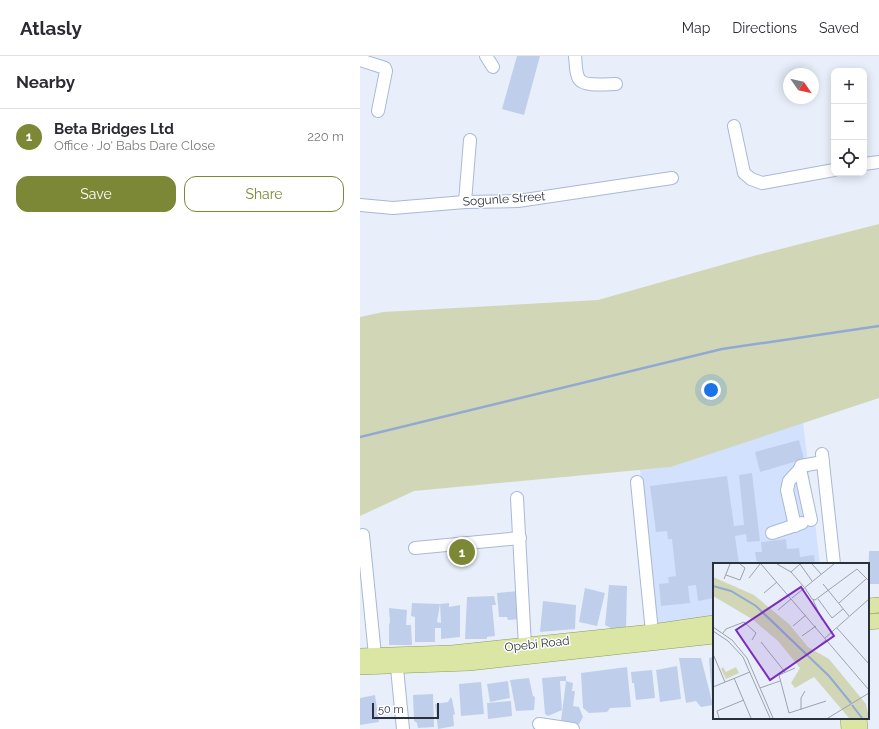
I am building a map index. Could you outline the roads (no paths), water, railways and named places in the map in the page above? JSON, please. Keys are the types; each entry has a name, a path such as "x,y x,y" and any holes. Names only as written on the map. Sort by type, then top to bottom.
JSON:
{"main road":[{"path":"869,606 879,605"},
{"name":"Opebi Road","path":"360,667 396,660 452,653 652,632 713,623"},
{"name":"Opebi Road","path":"360,656 375,655 396,660 469,663 713,636"},
{"path":"848,719 849,729"},
{"path":"859,719 860,729"}],"street":[{"path":"486,56 493,67"},
{"path":"575,56 577,74 581,82 586,84 616,84"},
{"path":"360,60 385,68 386,71 378,111"},
{"path":"734,126 744,173 751,179 762,183 831,171"},
{"path":"465,202 470,140"},
{"path":"867,164 879,162"},
{"name":"Sogunle Street","path":"360,205 392,208 465,202 518,201 672,178"},
{"path":"795,526 786,490 789,481 801,466 823,458 834,563"},
{"path":"800,469 811,520"},
{"path":"637,482 652,632"},
{"path":"517,498 525,646"},
{"path":"772,533 828,516"},
{"path":"363,535 375,655"},
{"path":"415,548 520,538"},
{"path":"396,660 403,729"},
{"path":"539,724 572,729"}],"waterway":[{"path":"360,437 722,349 879,326"}],"place":[{"name":"Beta Bridges Ltd","path":"462,552"}]}
